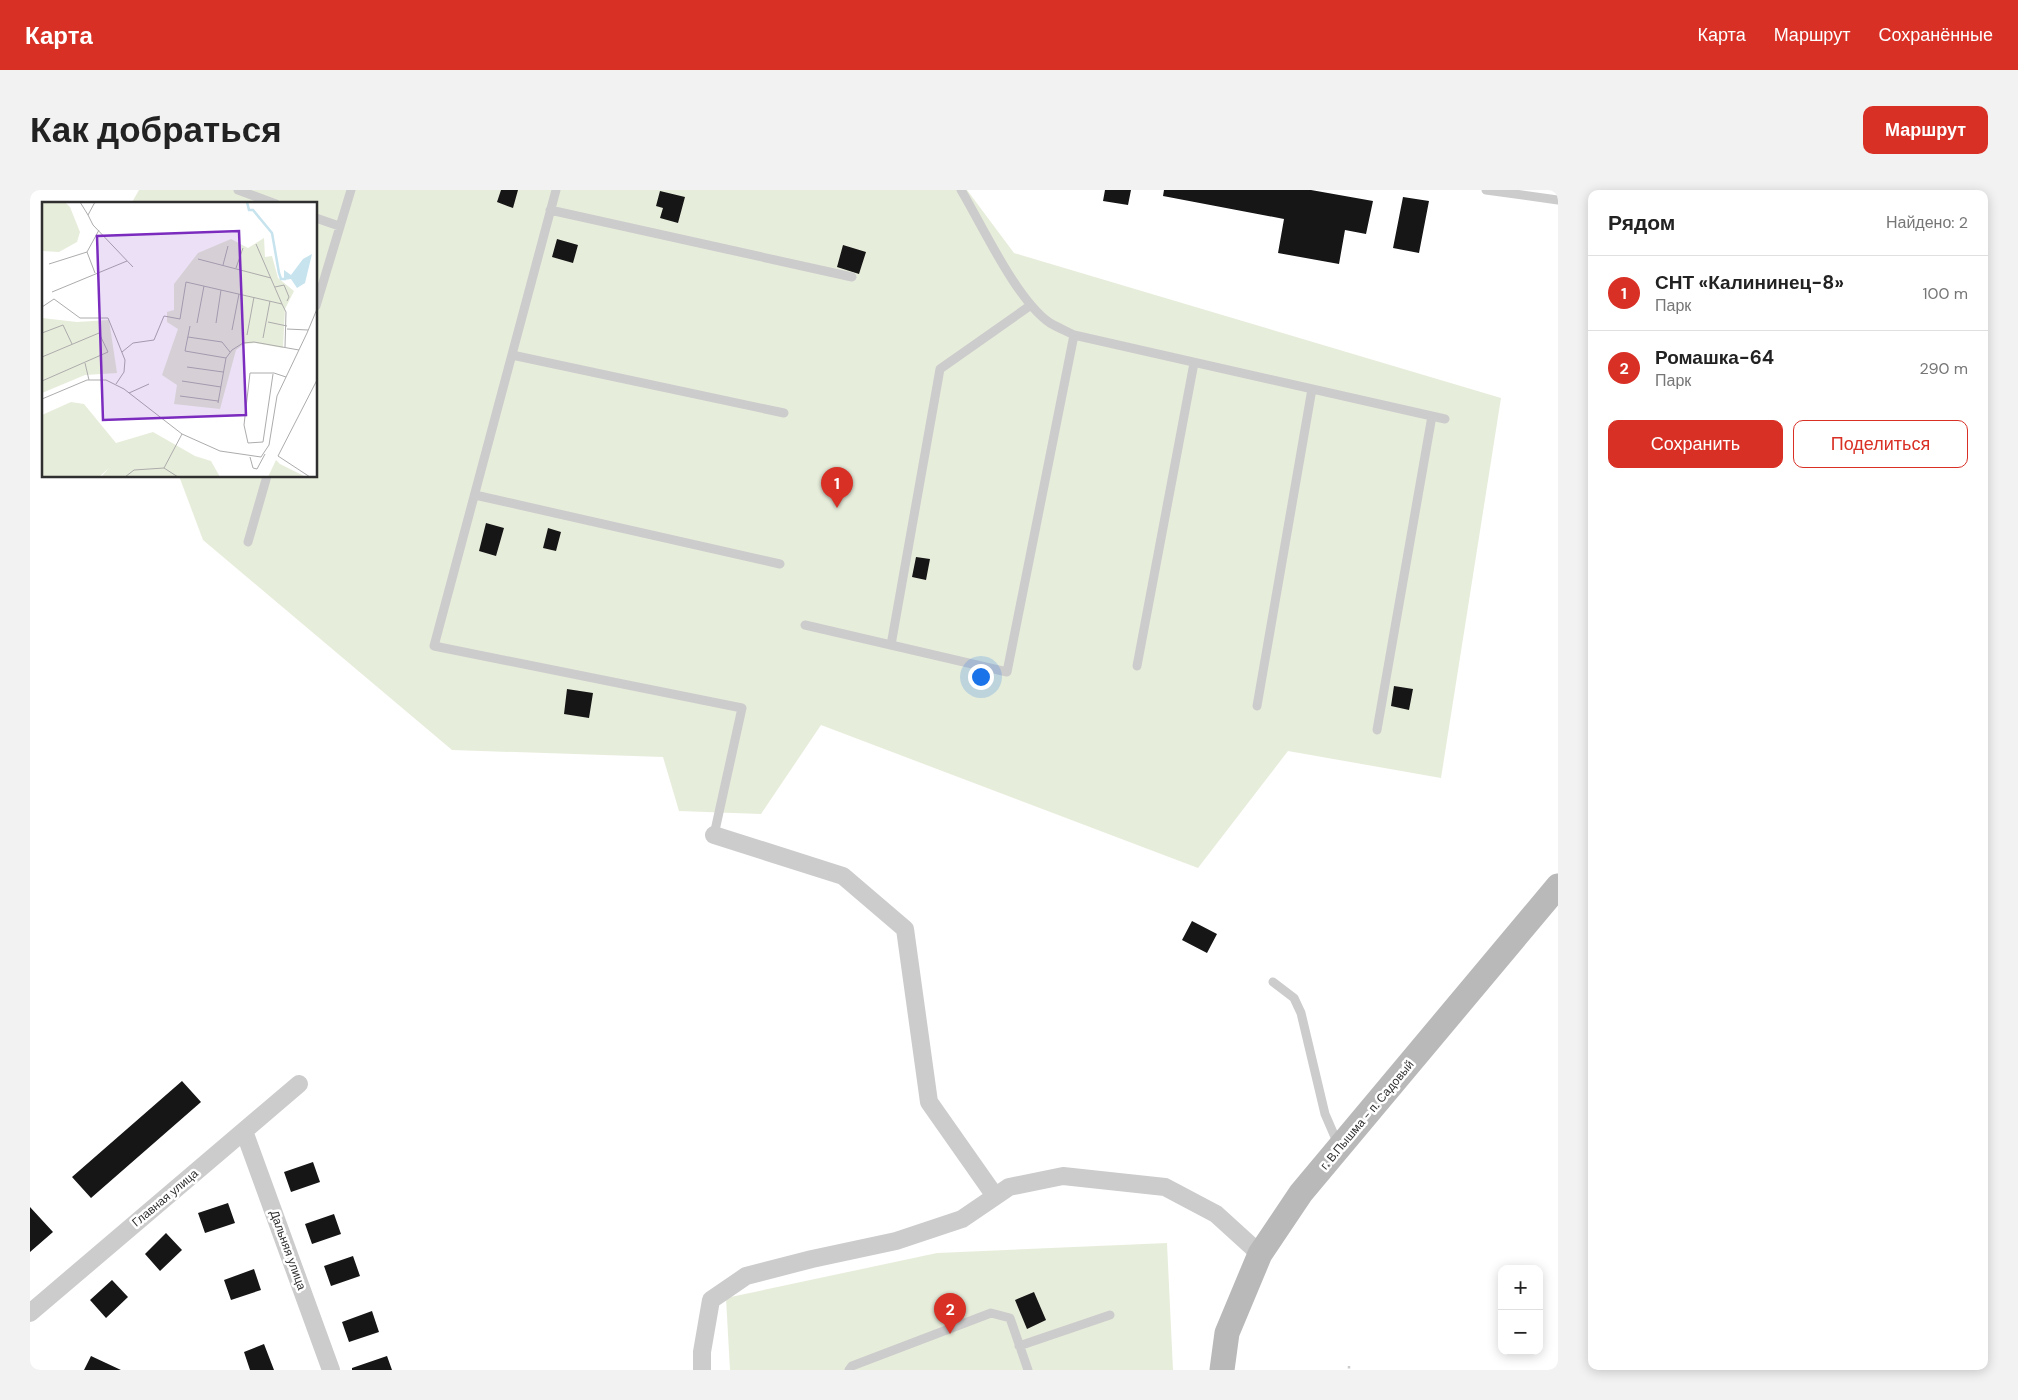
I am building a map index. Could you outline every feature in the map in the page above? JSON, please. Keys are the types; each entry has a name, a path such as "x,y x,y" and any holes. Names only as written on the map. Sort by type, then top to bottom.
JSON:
{"main road":[{"name":"г. В.Пышма - п. Садовый","path":"1222,1370 1227,1333 1260,1254 1301,1193 1558,886"}],"street":[{"path":"714,835 843,876 905,929 929,1102 995,1196"},
{"name":"Главная улица","path":"30,1313 299,1084"},
{"name":"Дальняя улица","path":"244,1131 331,1370"},
{"path":"702,1370 702,1352 711,1300 746,1276 812,1259 896,1242 962,1218 1009,1188 1063,1176 1165,1187 1216,1214 1260,1254"}],"lane":[{"path":"238,190 271,202"},
{"path":"318,299 351,190"},
{"path":"556,190 434,646 742,708 714,835"},
{"path":"962,190 1014,282 1031,305 1049,322 1074,335 1445,419"},
{"path":"1486,190 1558,200"},
{"path":"550,210 852,277"},
{"path":"318,219 339,226"},
{"path":"891,645 940,369 1031,305"},
{"path":"805,625 1007,672 1074,335"},
{"path":"512,355 784,413"},
{"path":"1137,666 1194,363"},
{"path":"1257,706 1312,389"},
{"path":"1377,730 1432,416"},
{"path":"248,542 266,478"},
{"path":"475,495 780,564"},
{"path":"1273,982 1294,998 1302,1013 1325,1114 1339,1146"},
{"path":"849,1370 852,1366 991,1313 1010,1318 1028,1370"},
{"path":"1019,1346 1110,1315"}],"green space":[{"path":"139,190 967,190 1014,253 1501,398 1441,778 1288,751 1198,868 821,725 761,814 679,811 663,757 452,750 203,540 180,478 318,478 318,202 132,202"},
{"path":"1167,1243 1173,1370 730,1370 726,1298 937,1253"}],"building":[{"path":"501,190 518,190 513,208 497,202"},
{"path":"1105,190 1131,190 1128,205 1103,201"},
{"path":"1164,190 1311,190 1373,201 1366,234 1345,230 1339,264 1278,253 1284,219 1163,196"},
{"path":"660,191 685,197 678,223 660,218 663,208 656,206"},
{"path":"1403,197 1429,201 1419,253 1393,248"},
{"path":"557,239 578,245 573,263 552,257"},
{"path":"843,245 866,252 859,274 837,267"},
{"path":"486,523 504,528 496,556 479,551"},
{"path":"548,528 561,532 556,551 543,548"},
{"path":"916,557 930,559 926,580 912,577"},
{"path":"1394,686 1413,689 1409,710 1391,706"},
{"path":"567,689 593,693 589,718 564,714"},
{"path":"1192,921 1217,934 1207,953 1182,940"},
{"path":"182,1081 201,1102 91,1198 72,1177"},
{"path":"313,1162 320,1182 291,1192 284,1172"},
{"path":"228,1203 235,1223 205,1233 198,1213"},
{"path":"30,1207 53,1232 30,1252"},
{"path":"334,1214 341,1234 312,1244 305,1224"},
{"path":"166,1233 182,1250 160,1271 145,1254"},
{"path":"353,1256 360,1276 331,1286 324,1266"},
{"path":"254,1269 261,1290 231,1300 224,1280"},
{"path":"112,1280 128,1297 106,1318 90,1300"},
{"path":"1034,1292 1046,1320 1027,1329 1015,1300"},
{"path":"372,1311 379,1332 349,1342 342,1322"},
{"path":"264,1344 274,1370 250,1370 244,1352"},
{"path":"91,1356 121,1370 84,1370"},
{"path":"387,1356 392,1370 352,1370 352,1368"}],"place":[{"name":"СНТ «Калининец-8»","path":"837,508"},
{"name":"Ромашка-64","path":"950,1334"}]}
